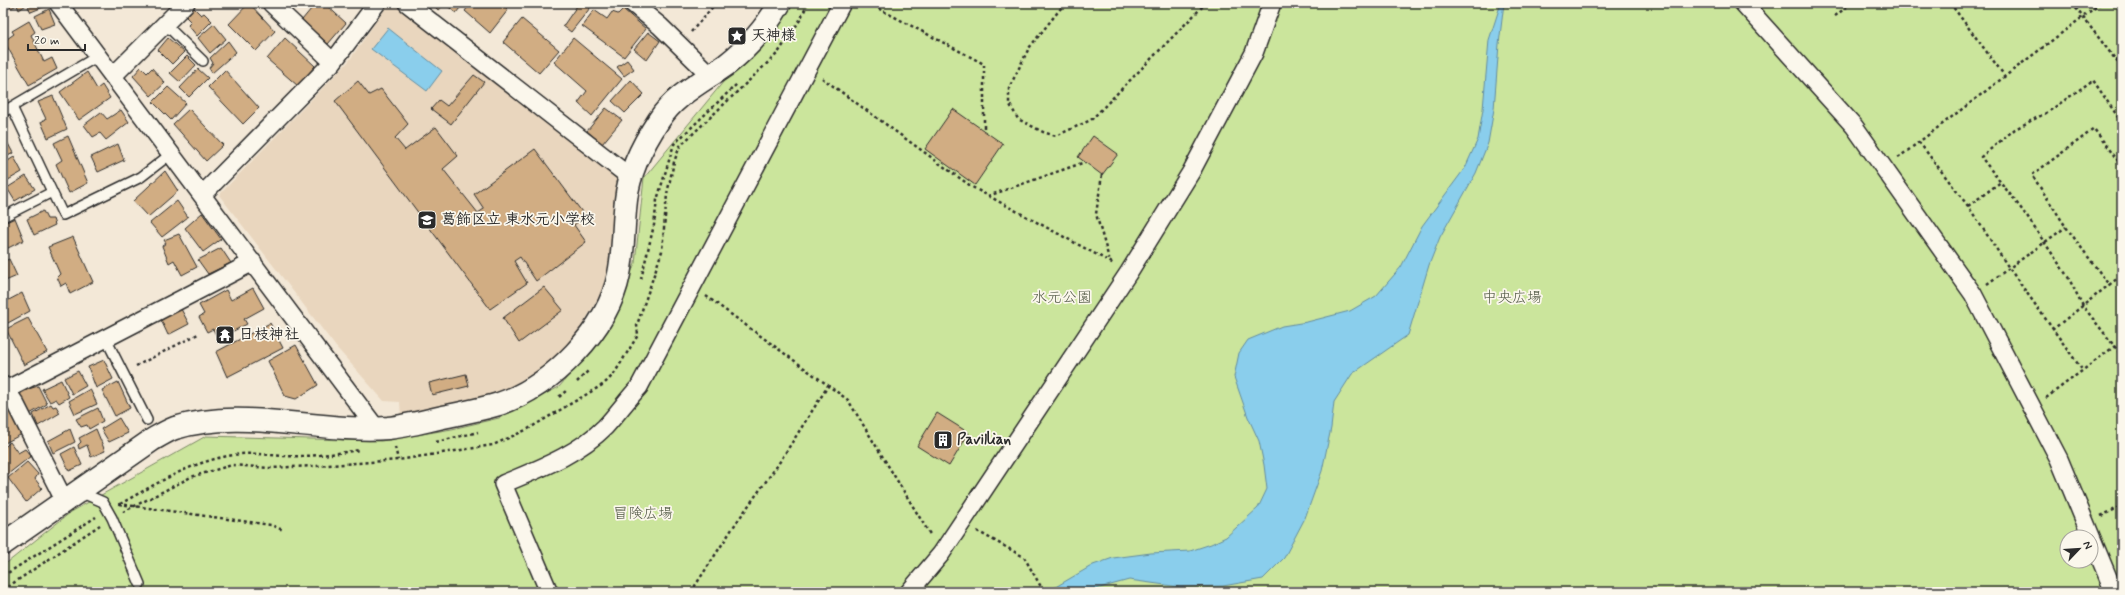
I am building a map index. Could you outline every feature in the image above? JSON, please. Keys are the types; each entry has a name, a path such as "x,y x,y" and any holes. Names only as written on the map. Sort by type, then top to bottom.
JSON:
{"street":[{"path":"58,3 253,262 382,437"},
{"path":"113,76 186,3"},
{"path":"271,3 333,62"},
{"path":"202,194 333,62 377,3"},
{"path":"407,3 630,177"},
{"path":"632,3 680,44 710,75"},
{"path":"3,544 152,440 174,428 203,422 248,420 340,429 382,437 401,427 499,403 539,385 566,362 597,323 611,299 619,276 625,226 626,200 630,177 646,142 660,118 681,95 751,44 771,19 780,3"},
{"path":"548,592 503,484 558,460 586,443 605,427 639,387 809,68 842,3"},
{"path":"910,592 941,554 962,523 1128,272 1191,172 1254,53 1272,3"},
{"path":"1743,3 1854,126 1973,294 2091,521 2114,592"},
{"path":"72,496 5,387 106,339 253,262"}],"lane":[{"path":"165,24 203,61"},
{"path":"3,112 98,56"},
{"path":"12,107 63,215 141,177 172,154"},
{"path":"3,217 52,192"},
{"path":"106,339 147,420"},
{"path":"72,496 108,510 140,584"}],"path":[{"path":"680,44 716,3"},
{"path":"108,510 134,506 191,477 232,465 269,468 398,460 493,445 528,429 604,384 614,374 638,335 637,325 662,251 667,194 674,162 680,146 778,53 800,20 808,3"},
{"path":"868,3 984,64 984,129"},
{"path":"1065,3 1029,48 1009,88 1009,103 1018,120 1043,132 1056,136 1091,120 1206,3"},
{"path":"1835,16 1852,3"},
{"path":"1950,3 2004,75"},
{"path":"2072,3 2122,68"},
{"path":"1884,168 2004,75 2101,3"},
{"path":"809,68 972,187 1128,272"},
{"path":"2122,123 2093,80 2048,112 2015,129 1981,157 2068,276 2083,306 2122,356"},
{"path":"640,281 654,225 657,200 664,172 674,144 739,82"},
{"path":"2109,285 2066,227 2032,175 2094,129 2122,166"},
{"path":"1918,142 1968,206 2009,268 2082,371"},
{"path":"988,196 1085,162"},
{"path":"1102,175 1096,214 1110,262"},
{"path":"1968,206 2000,182"},
{"path":"1973,294 2066,227"},
{"path":"2052,330 2122,275"},
{"path":"693,286 848,400 941,554"},
{"path":"123,373 200,332"},
{"path":"2033,408 2115,346"},
{"path":"554,400 563,394 593,366"},
{"path":"690,592 777,466 828,386"},
{"path":"430,442 482,431"},
{"path":"382,437 397,445"},
{"path":"3,576 63,536 189,467 234,455 258,453 284,456 331,455 364,450"},
{"path":"3,590 76,540 108,510 119,504 271,525 283,530"},
{"path":"2091,521 2122,506"},
{"path":"962,523 1024,557 1044,592"}],"shaded area":[{"name":"葛飾区立 東水元小学校","path":"397,4 620,179 614,244 602,291 581,328 569,344 551,363 509,388 489,396 401,417 400,402 384,401 336,347 219,195 348,62 387,6"}],"green space":[{"name":"水元公園","path":"791,3 2122,3 2122,592 3,592 3,566 71,512 206,436 381,441 452,429 499,418 559,387 606,332 635,263 644,178 724,81 769,41"}],"water":[{"path":"1501,3 1504,3 1494,109 1488,143 1476,173 1440,237 1429,265 1408,335 1352,374 1334,402 1331,428 1322,471 1305,518 1284,558 1263,579 1223,586 1180,587 1129,580 1085,592 1047,592 1093,565 1113,558 1151,553 1190,551 1211,544 1226,537 1258,508 1267,489 1259,441 1248,417 1234,377 1239,353 1248,340 1282,326 1307,322 1350,311 1376,296 1401,267 1422,226 1465,168 1478,139 1483,109 1489,40"},
{"path":"388,28 442,71 427,91 371,49"}],"building":[{"path":"7,3 29,3 19,10 17,5 11,8"},
{"path":"34,3 47,3 48,5 31,12 28,7"},
{"path":"249,3 275,31 256,51 229,24"},
{"path":"316,3 324,3 346,23 328,44 302,20"},
{"path":"432,3 464,3 456,13 445,4 438,10"},
{"path":"471,3 501,3 508,10 490,33 465,11"},
{"path":"579,3 594,3 571,32 563,26"},
{"path":"194,8 201,15 204,13 212,21 197,36 188,25 191,22 186,17"},
{"path":"49,9 55,24 41,29 35,16"},
{"path":"623,9 646,29 624,57 582,26 594,10 607,19 612,12 618,14"},
{"path":"522,19 559,50 539,73 503,42"},
{"path":"29,21 35,32 31,35 44,62 52,58 57,69 29,85 4,41 14,34 12,31"},
{"path":"214,24 226,39 210,53 198,38"},
{"path":"648,32 660,41 647,60 634,49"},
{"path":"168,38 184,52 172,64 158,50"},
{"path":"285,38 315,66 298,86 267,59"},
{"path":"573,38 622,79 592,116 578,103 587,91 554,62"},
{"path":"228,41 236,52 212,73 209,68 213,63 210,58"},
{"path":"187,56 196,65 180,82 170,73"},
{"path":"627,60 634,69 624,76 617,67"},
{"path":"141,67 147,73 152,68 165,83 151,96 133,76"},
{"path":"198,69 208,78 189,97 180,88"},
{"path":"225,70 259,108 243,124 208,87"},
{"path":"87,72 97,89 102,85 110,98 79,120 60,92"},
{"path":"474,75 484,82 451,124 431,109 439,100 447,106"},
{"path":"631,80 644,94 625,113 612,101"},
{"path":"358,81 369,95 381,89 408,124 395,138 405,150 436,127 458,156 443,169 478,213 484,209 474,194 535,149 585,216 574,225 586,242 536,281 520,257 514,261 527,283 490,309 335,101"},
{"path":"168,87 186,103 171,120 153,102"},
{"path":"53,96 67,129 48,138 41,122 46,119 38,102"},
{"path":"606,108 622,120 602,144 587,131"},
{"path":"189,109 223,145 206,161 173,124"},
{"path":"953,109 1003,144 975,185 925,149"},
{"path":"121,110 129,122 106,140 100,133 93,137 84,125 101,112 107,119"},
{"path":"4,136 13,153 3,159 3,137"},
{"path":"68,136 88,183 69,193 56,164 62,160 54,143"},
{"path":"1093,136 1118,154 1102,175 1078,157"},
{"path":"118,144 124,160 98,172 91,157"},
{"path":"14,157 22,172 3,183 3,164"},
{"path":"165,171 178,191 148,217 133,201"},
{"path":"26,176 35,189 15,201 7,188"},
{"path":"177,201 188,217 162,237 150,223"},
{"path":"43,211 47,219 53,219 55,225 34,235 27,219"},
{"path":"202,213 221,239 203,252 185,228"},
{"path":"15,218 24,240 6,249 3,241 3,230 6,228 4,223"},
{"path":"179,234 197,267 182,275 174,260 169,263 162,246 166,243 164,240"},
{"path":"73,237 93,282 70,294 66,283 61,286 57,277 60,274 48,247"},
{"path":"221,248 231,263 208,274 198,260"},
{"path":"9,259 17,276 3,282 3,262"},
{"path":"544,287 563,310 519,343 503,318"},
{"path":"253,288 264,308 244,319 247,324 218,339 213,329 207,332 199,317 204,314 199,305 226,290 231,300"},
{"path":"22,293 30,311 6,324 3,317 3,303"},
{"path":"181,309 189,324 168,335 161,320"},
{"path":"28,318 47,352 24,365 6,329"},
{"path":"270,323 283,348 227,377 216,352"},
{"path":"296,345 318,385 296,399 285,396 268,361"},
{"path":"104,360 113,379 96,388 88,367"},
{"path":"78,371 86,386 72,394 64,378"},
{"path":"466,374 469,386 432,395 429,383"},
{"path":"61,380 69,397 59,403 56,399 50,402 42,389"},
{"path":"118,382 130,408 115,416 102,390"},
{"path":"38,386 47,404 28,415 18,399 22,391"},
{"path":"90,389 97,404 75,414 69,401"},
{"path":"51,404 53,407 56,406 60,413 38,426 33,414"},
{"path":"8,407 22,434 3,444 3,409"},
{"path":"98,408 103,421 89,429 87,425 81,427 76,419"},
{"name":"Pavillian","path":"937,413 969,433 949,466 917,446"},
{"path":"119,418 128,433 109,442 101,429"},
{"path":"70,429 75,442 53,453 48,441"},
{"path":"96,429 105,451 91,457 87,445 79,449 78,445 81,442 79,438"},
{"path":"10,442 18,453 25,449 31,456 3,478 5,462 3,449"},
{"path":"74,447 82,465 69,471 61,454"},
{"path":"27,462 38,474 35,479 42,488 26,502 8,478"},
{"path":"2122,535 2122,546 2118,537"}],"place":[{"name":"天神様","path":"737,36"},
{"name":"葛飾区立 東水元小学校","path":"427,220"},
{"name":"日枝神社","path":"225,335"},
{"name":"Pavillian","path":"943,440"}],"park label":[{"name":"中央広場","path":"1512,298"},
{"name":"冒険広場","path":"643,514"}]}
